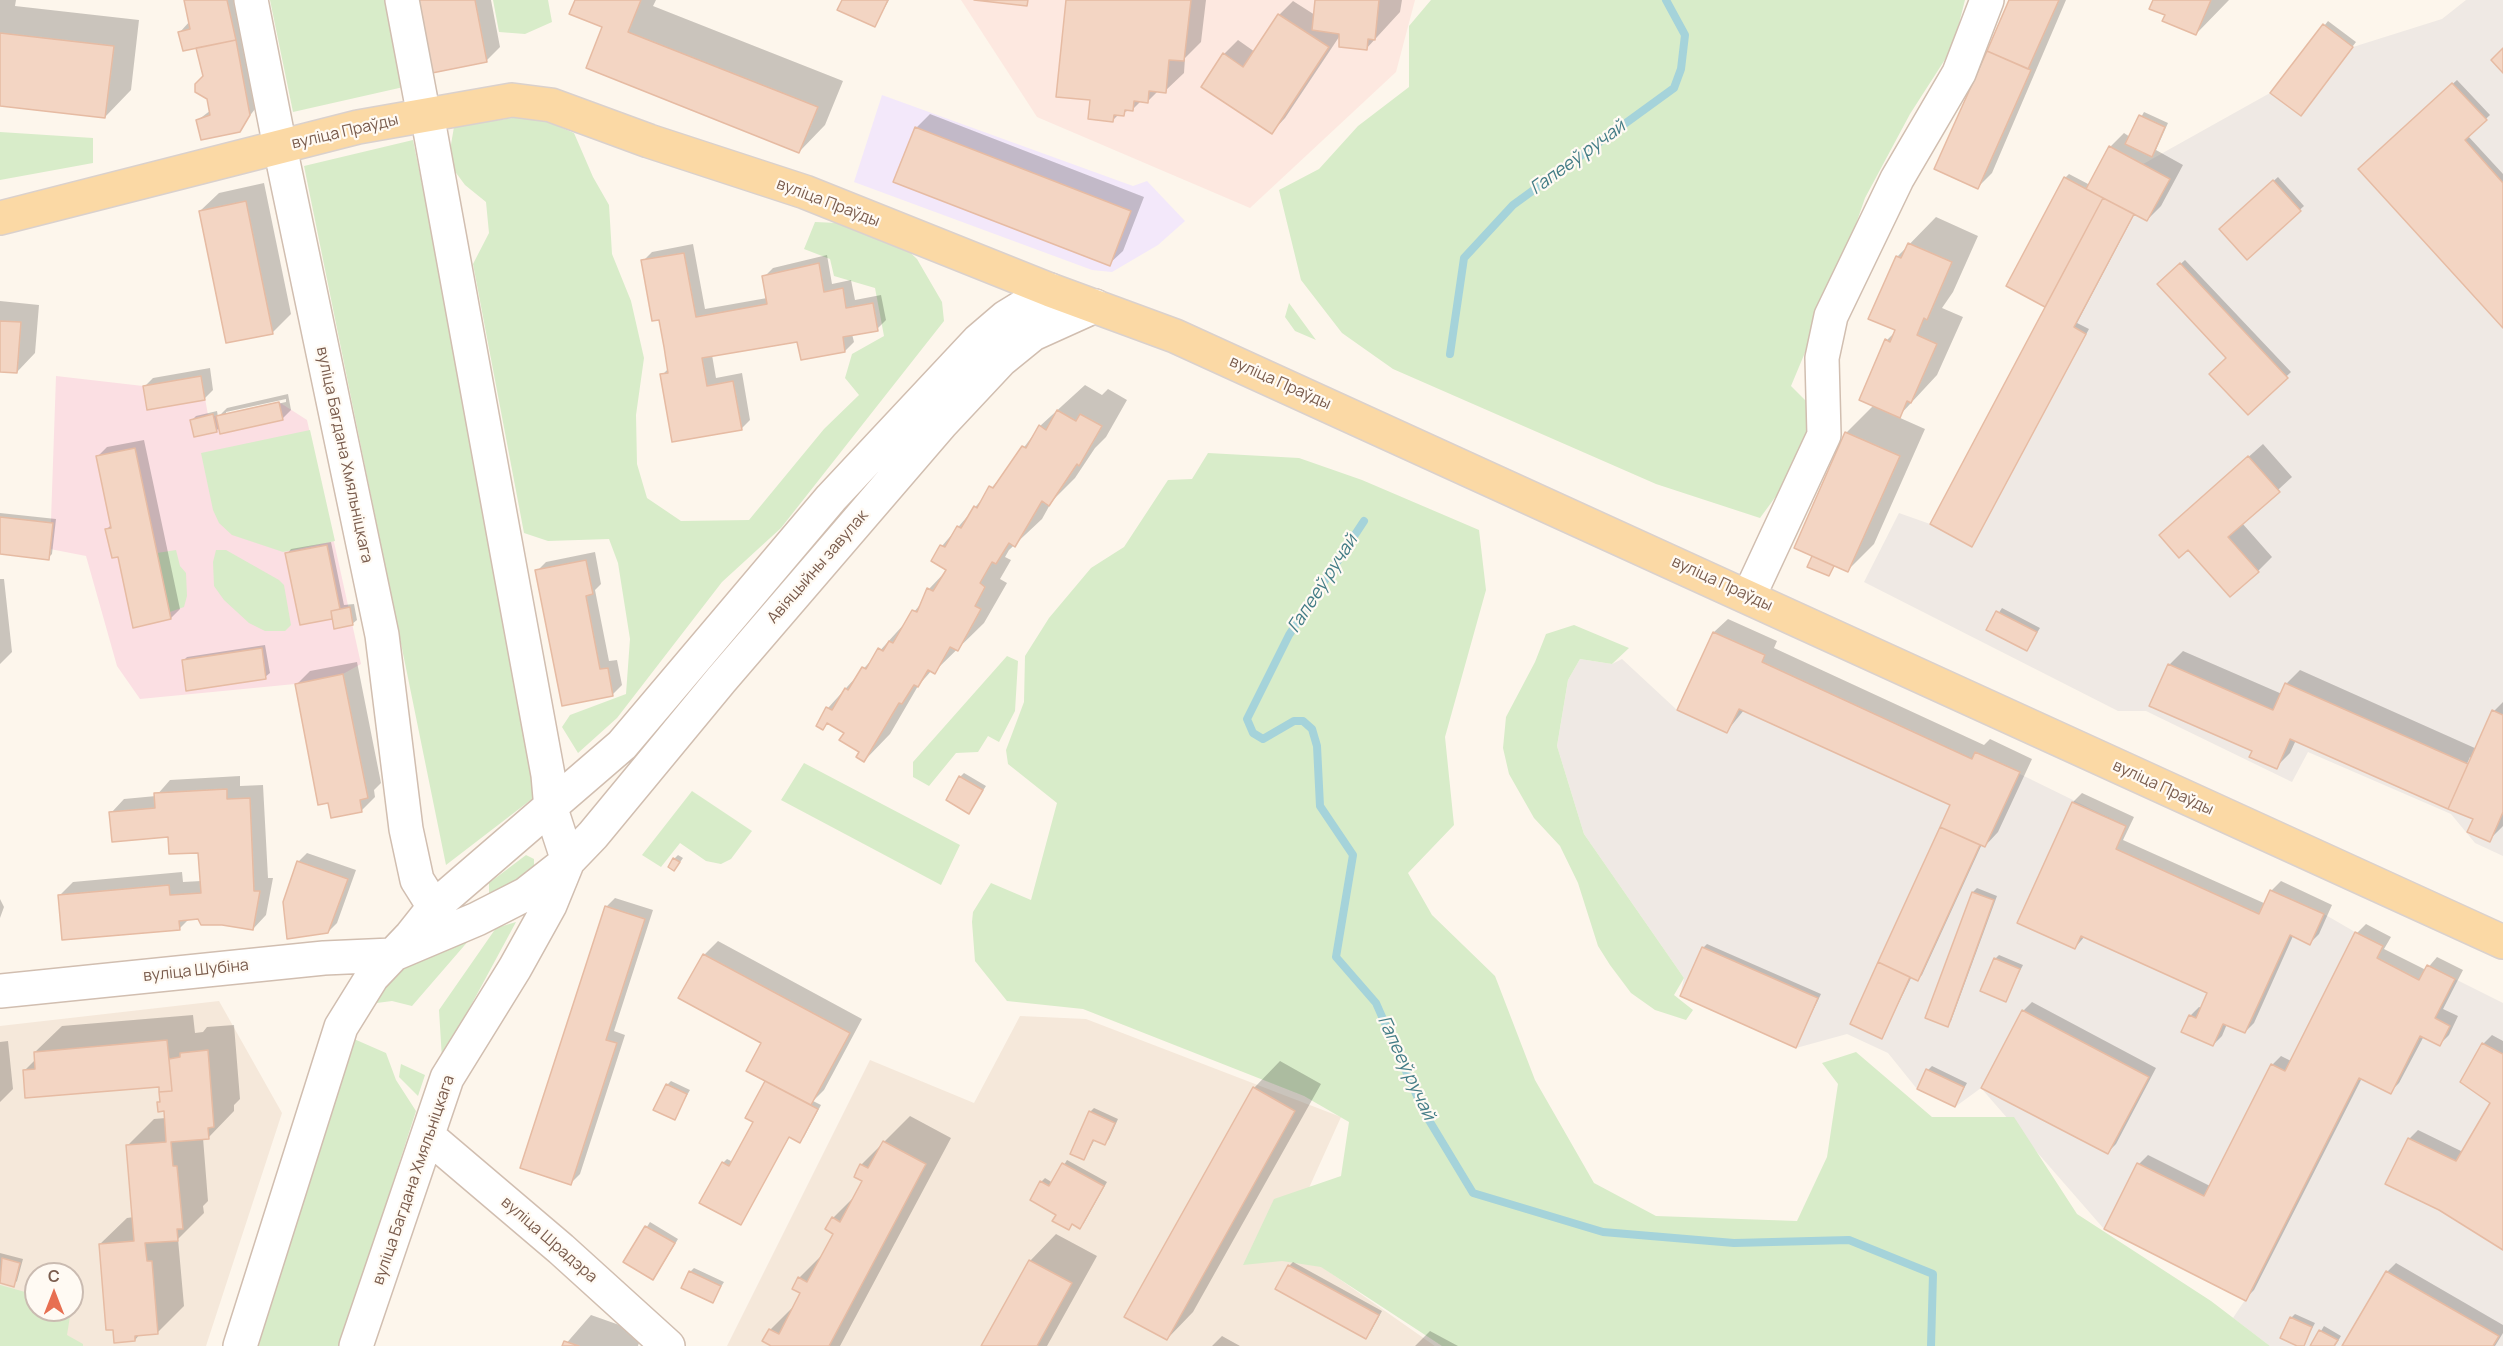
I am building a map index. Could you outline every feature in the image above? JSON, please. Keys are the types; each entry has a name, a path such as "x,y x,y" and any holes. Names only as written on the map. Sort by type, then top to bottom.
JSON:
{"main road":[{"name":"вуліца Праўды","path":"0,218 358,127 512,100 551,105 649,141 805,192 1050,290 1175,336 2503,942"}],"street":[{"name":"вуліца Багдана Хмяльніцкага","path":"251,0 279,147 382,635 406,829 417,880 434,907"},
{"path":"392,955 477,919 526,894 568,861 551,809 548,775 427,114 422,106 402,0"},
{"path":"1749,596 1824,435 1822,358 1831,315 1897,179 1959,73 1987,0"},
{"path":"240,1346 341,1027 372,977 411,936 434,907 551,809 622,745 831,498 978,341 1006,317 1050,290"},
{"name":"Авіяцыйны завулак","path":"568,861 593,835 721,680 941,424 1001,360 1033,334 1095,306"},
{"name":"вуліца Багдана Хмяльніцкага","path":"356,1346 447,1078 515,968 550,905 568,861"},
{"name":"вуліца Шубіна","path":"0,991 324,958 392,955"},
{"name":"вуліца Шрадэра","path":"428,1136 561,1249 668,1346"}],"shaded area":[{"path":"961,0 1415,0 1396,72 1250,208 1037,117"},
{"path":"2466,0 2503,0 2503,856 2475,843 2451,814 2308,752 2292,782 2146,711 2118,711 1864,582 1899,513 1930,524 2045,307 2064,177 2086,189 2109,146 2143,164 2270,93 2301,116 2353,47 2442,19"},
{"path":"882,95 1133,186 1147,181 1185,221 1158,245 1112,272 1092,270 854,182"},
{"path":"56,376 143,386 201,376 208,415 216,416 279,402 307,420 361,664 343,674 295,684 140,699 117,666 86,556 50,549"},
{"path":"1713,632 1765,655 1762,663 1971,758 1975,752 2126,826 2116,849 2259,914 2270,890 2324,914 2355,932 2377,958 2419,980 2427,965 2503,1003 2503,1346 2270,1346 2233,1318 2245,1300 2104,1229 1981,1088 1955,1107 1917,1089 1888,1053 1847,1034 1796,1048 1680,996 1684,978 1584,834 1557,746 1568,680 1580,659 1612,664 1622,659 1677,710"},
{"path":"219,1001 282,1113 206,1346 0,1346 0,1026"},
{"path":"1020,1016 1086,1019 1341,1117 1285,1241 1435,1346 727,1346 870,1060 974,1103"}],"green space":[{"path":"270,0 391,0 408,86 293,112"},
{"path":"493,0 548,0 552,22 525,34 499,32"},
{"path":"1431,0 1965,0 1953,47 1910,114 1865,198 1842,264 1791,386 1821,416 1782,488 1760,518 1656,484 1393,369 1342,333 1301,280 1279,190 1319,169 1358,126 1409,87 1409,26"},
{"path":"532,115 574,133 593,177 609,205 612,254 631,301 644,358 636,415 637,464 647,498 681,521 749,520 824,429 859,395 845,378 852,354 884,336 875,288 834,276 830,259 804,249 815,222 838,223 898,241 917,259 942,302 944,321 781,528 722,582 617,718 578,753 562,727 570,715 626,694 630,639 618,563 609,539 548,541 524,533 473,264 489,233 486,202 465,185 448,162 454,127"},
{"path":"0,132 93,138 93,163 0,180"},
{"path":"413,140 545,789 446,865 304,166"},
{"path":"1289,303 1316,340 1295,331 1285,317"},
{"path":"310,430 335,541 283,552 232,535 219,523 213,510 201,453"},
{"path":"1208,453 1299,458 1362,480 1479,530 1486,590 1445,737 1454,825 1408,873 1432,915 1495,976 1535,1080 1594,1183 1656,1216 1797,1221 1827,1157 1838,1084 1822,1063 1856,1052 1932,1117 2014,1117 2077,1214 2211,1301 2270,1346 1442,1346 1321,1267 1282,1261 1243,1265 1274,1199 1341,1176 1349,1122 1304,1096 1083,1009 1007,1001 975,961 972,922 973,912 991,883 1031,900 1057,803 1008,764 1006,750 1024,702 1025,656 1049,618 1091,568 1124,547 1168,480 1192,479"},
{"path":"176,550 180,566 186,573 187,596 184,607 170,612 157,553"},
{"path":"216,550 226,550 284,585 291,625 285,631 265,631 249,623 224,600 214,586 213,562"},
{"path":"1574,625 1629,648 1612,664 1580,659 1568,680 1557,746 1584,834 1684,978 1674,995 1693,1010 1686,1020 1655,1010 1631,993 1610,965 1598,946 1578,883 1560,846 1534,818 1509,774 1503,748 1506,717 1535,662 1546,634"},
{"path":"1007,656 1018,661 1015,711 999,742 988,736 978,752 956,753 929,786 913,777 913,762"},
{"path":"804,763 960,845 941,885 781,800"},
{"path":"692,791 752,831 731,859 721,864 706,861 680,843 661,867 642,855"},
{"path":"526,855 534,859 534,869 489,897 489,883"},
{"path":"516,922 442,1059 439,1010 496,928"},
{"path":"470,939 412,1006 392,1001 369,1004 397,968"},
{"path":"354,1039 386,1053 396,1080 416,1111 340,1346 252,1346"},
{"path":"401,1064 425,1075 418,1096 399,1077"},
{"path":"0,1285 24,1292 24,1322 69,1322 67,1335 83,1344 83,1346 0,1346"}],"building":[{"path":"184,0 227,0 236,40 183,51 178,32 190,29"},
{"path":"417,0 475,0 487,62 432,73"},
{"path":"575,0 641,0 628,32 818,107 799,153 586,68 602,27 569,14"},
{"path":"842,0 888,0 875,27 837,10"},
{"path":"974,0 1028,0 1027,6"},
{"path":"1066,0 1191,0 1184,61 1169,60 1166,93 1149,91 1148,103 1134,101 1133,111 1125,110 1124,116 1114,115 1113,122 1088,119 1090,100 1056,97"},
{"path":"1315,0 1379,0 1375,40 1368,39 1367,50 1339,47 1339,34 1312,30"},
{"path":"2009,0 2059,0 2028,69 1987,51"},
{"path":"2153,0 2211,0 2196,35 2162,21 2165,15 2149,9"},
{"path":"1278,14 1329,47 1272,134 1201,87 1223,53 1243,67"},
{"path":"2323,24 2353,47 2301,116 2270,93"},
{"path":"0,33 114,46 105,118 0,106"},
{"path":"236,40 250,115 240,132 201,140 196,120 210,115 207,99 195,92 195,84 203,76 196,48"},
{"path":"2503,48 2503,73 2491,60"},
{"path":"1987,51 2031,70 1978,189 1934,169"},
{"path":"2452,83 2487,120 2465,140 2503,183 2503,328 2358,169"},
{"path":"2139,115 2165,127 2152,157 2125,144"},
{"path":"915,127 1131,211 1110,266 893,182"},
{"path":"2109,146 2170,179 2147,221 2086,189"},
{"path":"2064,177 2103,198 2045,307 2006,286"},
{"path":"2273,180 2301,211 2247,260 2219,229"},
{"path":"2103,198 2134,214 2074,327 2086,334 1972,547 1930,524"},
{"path":"246,201 273,334 226,343 199,211"},
{"path":"1908,243 1952,262 1927,320 1924,318 1917,335 1937,344 1911,403 1907,401 1900,418 1859,400 1885,339 1890,342 1895,330 1868,319 1896,256 1901,258"},
{"path":"684,253 696,317 767,304 762,276 819,263 824,292 843,288 846,308 873,303 878,331 843,337 845,352 801,360 797,342 702,358 707,386 733,381 742,430 672,442 660,374 668,373 664,347 659,320 652,321 641,260"},
{"path":"2180,263 2288,378 2248,415 2209,374 2226,358 2157,284"},
{"path":"0,321 21,322 17,373 0,372"},
{"path":"201,376 205,400 147,410 143,386"},
{"path":"279,402 283,420 220,434 216,416"},
{"path":"1057,410 1076,421 1080,414 1102,426 1079,466 1077,464 1049,506 1042,501 1015,547 1009,543 996,564 992,562 980,583 985,587 975,606 981,609 958,651 950,647 935,674 928,670 918,687 914,685 902,704 899,703 864,762 856,757 859,752 839,740 844,733 827,723 823,730 816,726 826,707 832,710 845,688 848,690 862,667 866,669 878,648 883,651 889,641 893,643 912,610 917,612 927,588 933,591 946,570 931,561 940,545 945,547 957,526 961,528 974,506 977,508 989,486 993,488 1022,446 1026,448 1039,425 1046,430"},
{"path":"213,414 217,432 194,437 190,420"},
{"path":"1845,432 1900,456 1848,572 1794,548"},
{"path":"135,448 171,619 133,628 118,557 112,558 105,529 111,528 96,456"},
{"path":"2248,456 2280,492 2228,537 2259,572 2230,597 2188,550 2179,558 2159,535"},
{"path":"0,517 53,523 49,560 0,554"},
{"path":"327,545 340,609 331,611 332,619 300,625 285,553"},
{"path":"1812,556 1834,566 1829,576 1807,567"},
{"path":"586,560 593,594 586,596 600,669 608,668 613,696 562,706 535,570"},
{"path":"350,607 353,625 334,629 331,611"},
{"path":"1996,611 2037,632 2027,651 1986,630"},
{"path":"1713,632 1765,655 1762,662 1972,759 1975,752 2020,772 1985,847 1940,827 1950,805 1739,709 1727,733 1677,710"},
{"path":"262,648 266,679 186,691 182,660"},
{"path":"2168,664 2273,710 2285,683 2468,764 2448,809 2290,739 2277,769 2249,757 2252,751 2149,706"},
{"path":"343,674 368,798 360,800 362,812 331,818 328,803 318,805 295,684"},
{"path":"2492,710 2503,715 2503,812 2490,842 2467,832 2473,819 2448,809"},
{"path":"959,776 983,790 969,814 946,800"},
{"path":"227,789 227,799 250,798 254,891 260,891 253,930 222,925 201,925 198,919 179,921 180,930 62,940 58,895 169,885 170,895 201,893 198,853 169,854 168,837 112,842 109,812 155,808 154,793"},
{"path":"2072,802 2126,826 2116,849 2259,914 2270,890 2324,914 2310,945 2290,935 2245,1033 2223,1024 2213,1046 2181,1032 2189,1015 2196,1018 2207,993 2081,936 2075,949 2017,923"},
{"path":"1940,827 1980,845 1918,981 1878,962"},
{"path":"673,858 680,862 674,871 668,867"},
{"path":"297,861 348,879 328,933 287,939 283,902"},
{"path":"1972,892 1994,900 1948,1027 1925,1018"},
{"path":"605,906 645,919 606,1040 617,1043 571,1185 520,1168"},
{"path":"2355,932 2383,946 2377,958 2419,980 2427,965 2455,979 2435,1018 2450,1026 2440,1046 2420,1036 2391,1094 2359,1078 2246,1301 2104,1229 2137,1163 2204,1196 2271,1064 2285,1071"},
{"path":"1702,947 1818,998 1796,1048 1680,996"},
{"path":"703,954 850,1033 811,1105 746,1071 761,1043 678,998"},
{"path":"1994,958 2020,969 2006,1002 1980,991"},
{"path":"1878,962 1910,977 1882,1039 1850,1024"},
{"path":"2022,1010 2149,1077 2108,1154 1981,1088"},
{"path":"167,1040 172,1091 159,1092 159,1087 25,1098 23,1070 35,1069 34,1052"},
{"path":"2482,1043 2503,1054 2503,1250 2439,1210 2385,1184 2408,1138 2456,1161 2490,1103 2460,1082"},
{"path":"208,1050 214,1127 208,1128 209,1139 171,1142 173,1166 177,1166 183,1229 177,1229 178,1241 145,1243 147,1261 152,1261 158,1334 135,1336 135,1341 114,1343 113,1330 106,1330 99,1244 134,1241 126,1145 166,1142 164,1111 158,1112 157,1102 160,1102 159,1092 172,1091 169,1059 180,1057 180,1053"},
{"path":"1926,1069 1964,1087 1955,1107 1917,1089"},
{"path":"765,1081 818,1109 800,1143 789,1137 741,1225 699,1203 722,1162 729,1166 753,1122 745,1118"},
{"path":"666,1084 687,1094 675,1120 653,1110"},
{"path":"1253,1087 1295,1111 1167,1340 1124,1317"},
{"path":"1089,1111 1115,1123 1105,1145 1093,1140 1084,1160 1070,1154"},
{"path":"883,1141 926,1164 829,1346 771,1346 762,1341 769,1329 779,1334 800,1293 792,1289 798,1277 807,1282 833,1234 825,1229 832,1217 840,1222 862,1181 854,1177 860,1164 868,1168"},
{"path":"1062,1163 1104,1186 1080,1229 1072,1224 1069,1230 1052,1221 1056,1215 1030,1200 1040,1181 1049,1186"},
{"path":"645,1226 675,1243 653,1280 623,1262"},
{"path":"2,1258 20,1263 14,1287 0,1283"},
{"path":"1029,1260 1072,1283 1037,1346 981,1346"},
{"path":"1288,1265 1379,1315 1366,1339 1275,1289"},
{"path":"689,1271 721,1286 713,1303 681,1288"},
{"path":"2386,1271 2499,1336 2493,1346 2342,1346"},
{"path":"2290,1317 2312,1327 2304,1346 2297,1346 2280,1338"},
{"path":"2319,1330 2338,1340 2334,1346 2310,1346"},
{"path":"564,1341 579,1346 562,1346"}],"waterway":[{"name":"Гапееў ручай","path":"1450,354 1464,258 1513,205 1674,88 1681,69 1685,35 1666,0"},
{"name":"Гапееў ручай","path":"1364,521 1289,635 1247,719 1253,733 1263,739 1294,721 1303,721 1312,729 1317,746 1320,806 1353,855 1336,957 1376,1003 1424,1112 1473,1193 1603,1232 1734,1243 1849,1240 1933,1274 1931,1346"}]}
